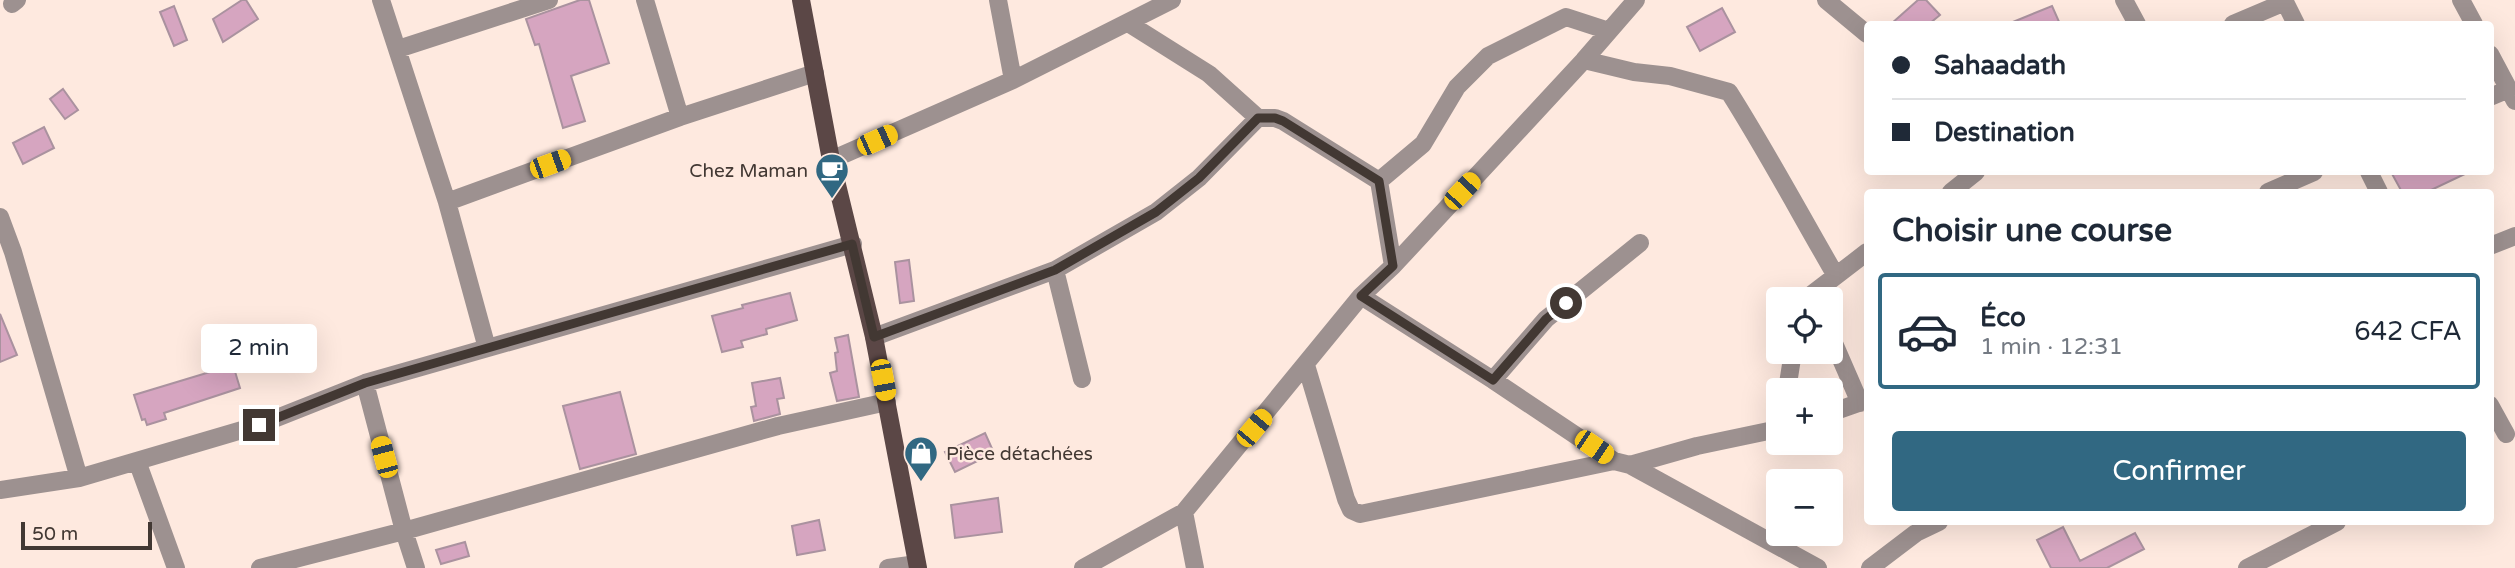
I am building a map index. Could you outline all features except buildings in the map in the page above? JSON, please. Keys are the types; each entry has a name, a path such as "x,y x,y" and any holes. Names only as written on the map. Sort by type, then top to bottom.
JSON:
{"main road":[{"path":"801,0 831,160 874,337 917,566"}],"street":[{"path":"381,0 446,202 487,348"},
{"path":"398,49 549,0"},
{"path":"645,0 680,117"},
{"path":"998,0 1013,80"},
{"path":"831,160 1013,80 1172,0"},
{"path":"1083,568 1184,512 1361,296 1393,266 1636,0"},
{"path":"1826,0 1864,32"},
{"path":"2123,0 2135,21"},
{"path":"2240,21 2284,1 2294,21"},
{"path":"2467,3 2473,21"},
{"path":"1379,181 1423,144 1457,88 1488,56 1566,17 1609,31"},
{"path":"1128,23 1209,74 1258,118 1283,121 1379,181 1393,266"},
{"path":"1584,60 1634,72 1670,76 1729,92 1776,168 1784,187 1836,276"},
{"path":"2494,61 2513,97 2494,97"},
{"path":"446,202 680,117 815,73"},
{"path":"874,337 1055,270 1156,212 1199,178 1258,118"},
{"path":"1955,189 1972,175"},
{"path":"2275,189 2307,175"},
{"path":"0,217 7,254 79,478"},
{"path":"2494,244 2515,236"},
{"path":"1493,380 1546,319 1640,243"},
{"path":"0,489 79,478 259,425 365,383 852,244"},
{"path":"1824,287 1864,254"},
{"path":"1055,270 1082,379"},
{"path":"1361,296 1622,463 1818,568"},
{"path":"1843,360 1864,401 1843,408"},
{"path":"1306,365 1346,499 1351,510 1360,514 1622,463 1766,432"},
{"path":"365,383 416,568"},
{"path":"260,568 404,531 778,426 887,402"},
{"path":"2494,414 2504,435"},
{"path":"137,461 176,568"},
{"path":"1184,512 1195,568"},
{"path":"1870,568 1916,533 1933,525"},
{"path":"2246,568 2331,525"},
{"path":"888,568 917,566"}],"place":[{"name":"Chez Maman","path":"832,200"},
{"name":"Pièce détachées","path":"921,483"}],"route":[{"path":"259,425 365,383 852,244 874,337 1055,270 1156,212 1199,178 1258,118 1283,121 1379,181 1393,266 1361,296 1493,380 1546,319 1566,303"}]}
